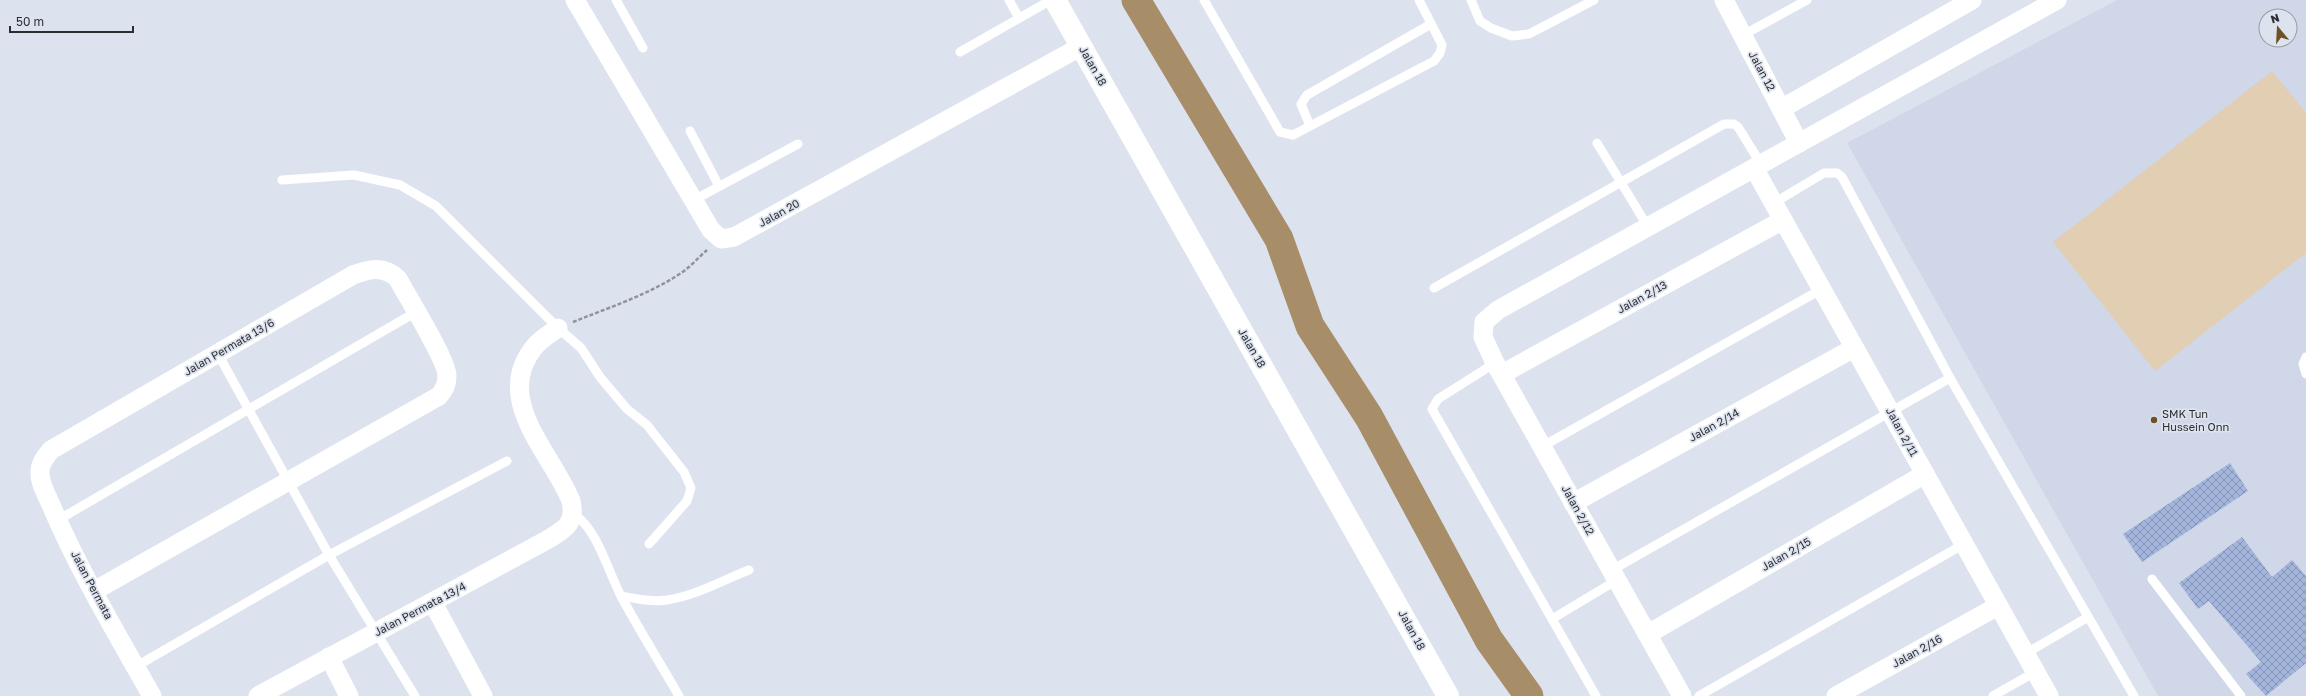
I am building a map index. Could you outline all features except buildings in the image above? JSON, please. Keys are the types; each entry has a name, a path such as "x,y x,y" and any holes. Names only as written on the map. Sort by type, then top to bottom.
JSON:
{"street":[{"path":"575,0 711,230 721,239"},
{"name":"Jalan 18","path":"1055,0 1448,696"},
{"name":"Jalan 12","path":"1724,0 1799,143"},
{"path":"1781,109 1972,0"},
{"path":"1648,227 2057,0"},
{"name":"Jalan 20","path":"721,239 734,237 1082,46"},
{"name":"Jalan 2/11","path":"1758,166 1783,220 2049,696"},
{"name":"Jalan 2/13","path":"1499,368 1783,220"},
{"name":"Jalan 2/12","path":"1648,227 1498,310 1484,322 1483,337 1573,502 1682,696"},
{"name":"Jalan Permata 13/6","path":"40,471 43,460 51,450 352,275 367,270 380,269 391,272 398,279 416,312"},
{"path":"94,591 439,396 446,387 447,375 442,360 416,312"},
{"path":"558,328 536,344 528,357 521,374 518,390 527,423 567,490 574,514"},
{"name":"Jalan 2/14","path":"1573,502 1854,348"},
{"name":"Jalan Permata","path":"40,471 41,482 58,520 94,591 152,696"},
{"name":"Jalan 2/15","path":"1648,634 1925,474"},
{"name":"Jalan Permata 13/4","path":"264,694 330,657 433,603 562,531 569,524 574,514"},
{"path":"433,603 483,696"},
{"name":"Jalan 2/16","path":"1836,696 1998,606"},
{"path":"330,657 349,696"}],"lane":[{"path":"616,0 643,48"},
{"path":"1009,0 1019,18"},
{"path":"960,52 1051,0"},
{"path":"1204,0 1280,132 1293,135 1434,61 1440,53 1442,45 1419,0"},
{"path":"1470,0 1480,21 1491,28 1512,36 1529,34 1594,0"},
{"path":"1742,36 1806,0"},
{"path":"1310,126 1301,104 1307,94 1431,24"},
{"path":"1434,288 1724,124 1734,124 1738,126 1758,166"},
{"path":"690,131 719,186"},
{"path":"1597,143 1648,227"},
{"path":"694,200 798,144"},
{"path":"1774,203 1824,173 1837,173 1842,177 1950,378 2134,696"},
{"path":"282,180 354,175 400,185 436,206 558,328 581,348 600,377 627,409 647,424 684,472 691,488 687,501 649,544"},
{"path":"1543,446 1822,289"},
{"path":"58,520 416,312"},
{"path":"218,354 329,555 415,696"},
{"path":"2306,357 2303,364 2306,374"},
{"path":"1499,368 1438,399 1432,409 1596,696"},
{"path":"1552,619 1614,575 1950,378"},
{"path":"135,667 329,555 507,461"},
{"path":"574,514 583,520 592,534 622,596 679,696"},
{"path":"1699,696 1964,544"},
{"path":"622,596 643,601 666,600 680,597 749,570"},
{"path":"2152,579 2241,696"},
{"path":"2025,654 2088,617"},
{"path":"1993,696 2036,672"}],"path":[{"path":"558,328 626,301 684,271 721,239"}],"shaded area":[{"name":"SMK Tun Hussein Onn","path":"2117,0 2306,0 2306,696 2158,696 1847,143"},
{"path":"2272,71 2306,113 2306,253 2155,371 2053,242"}],"waterway":[{"path":"1136,0 1279,239 1310,326 1369,417 1489,640 1529,696"}],"place":[{"name":"SMK Tun Hussein Onn","path":"2154,420"}]}
